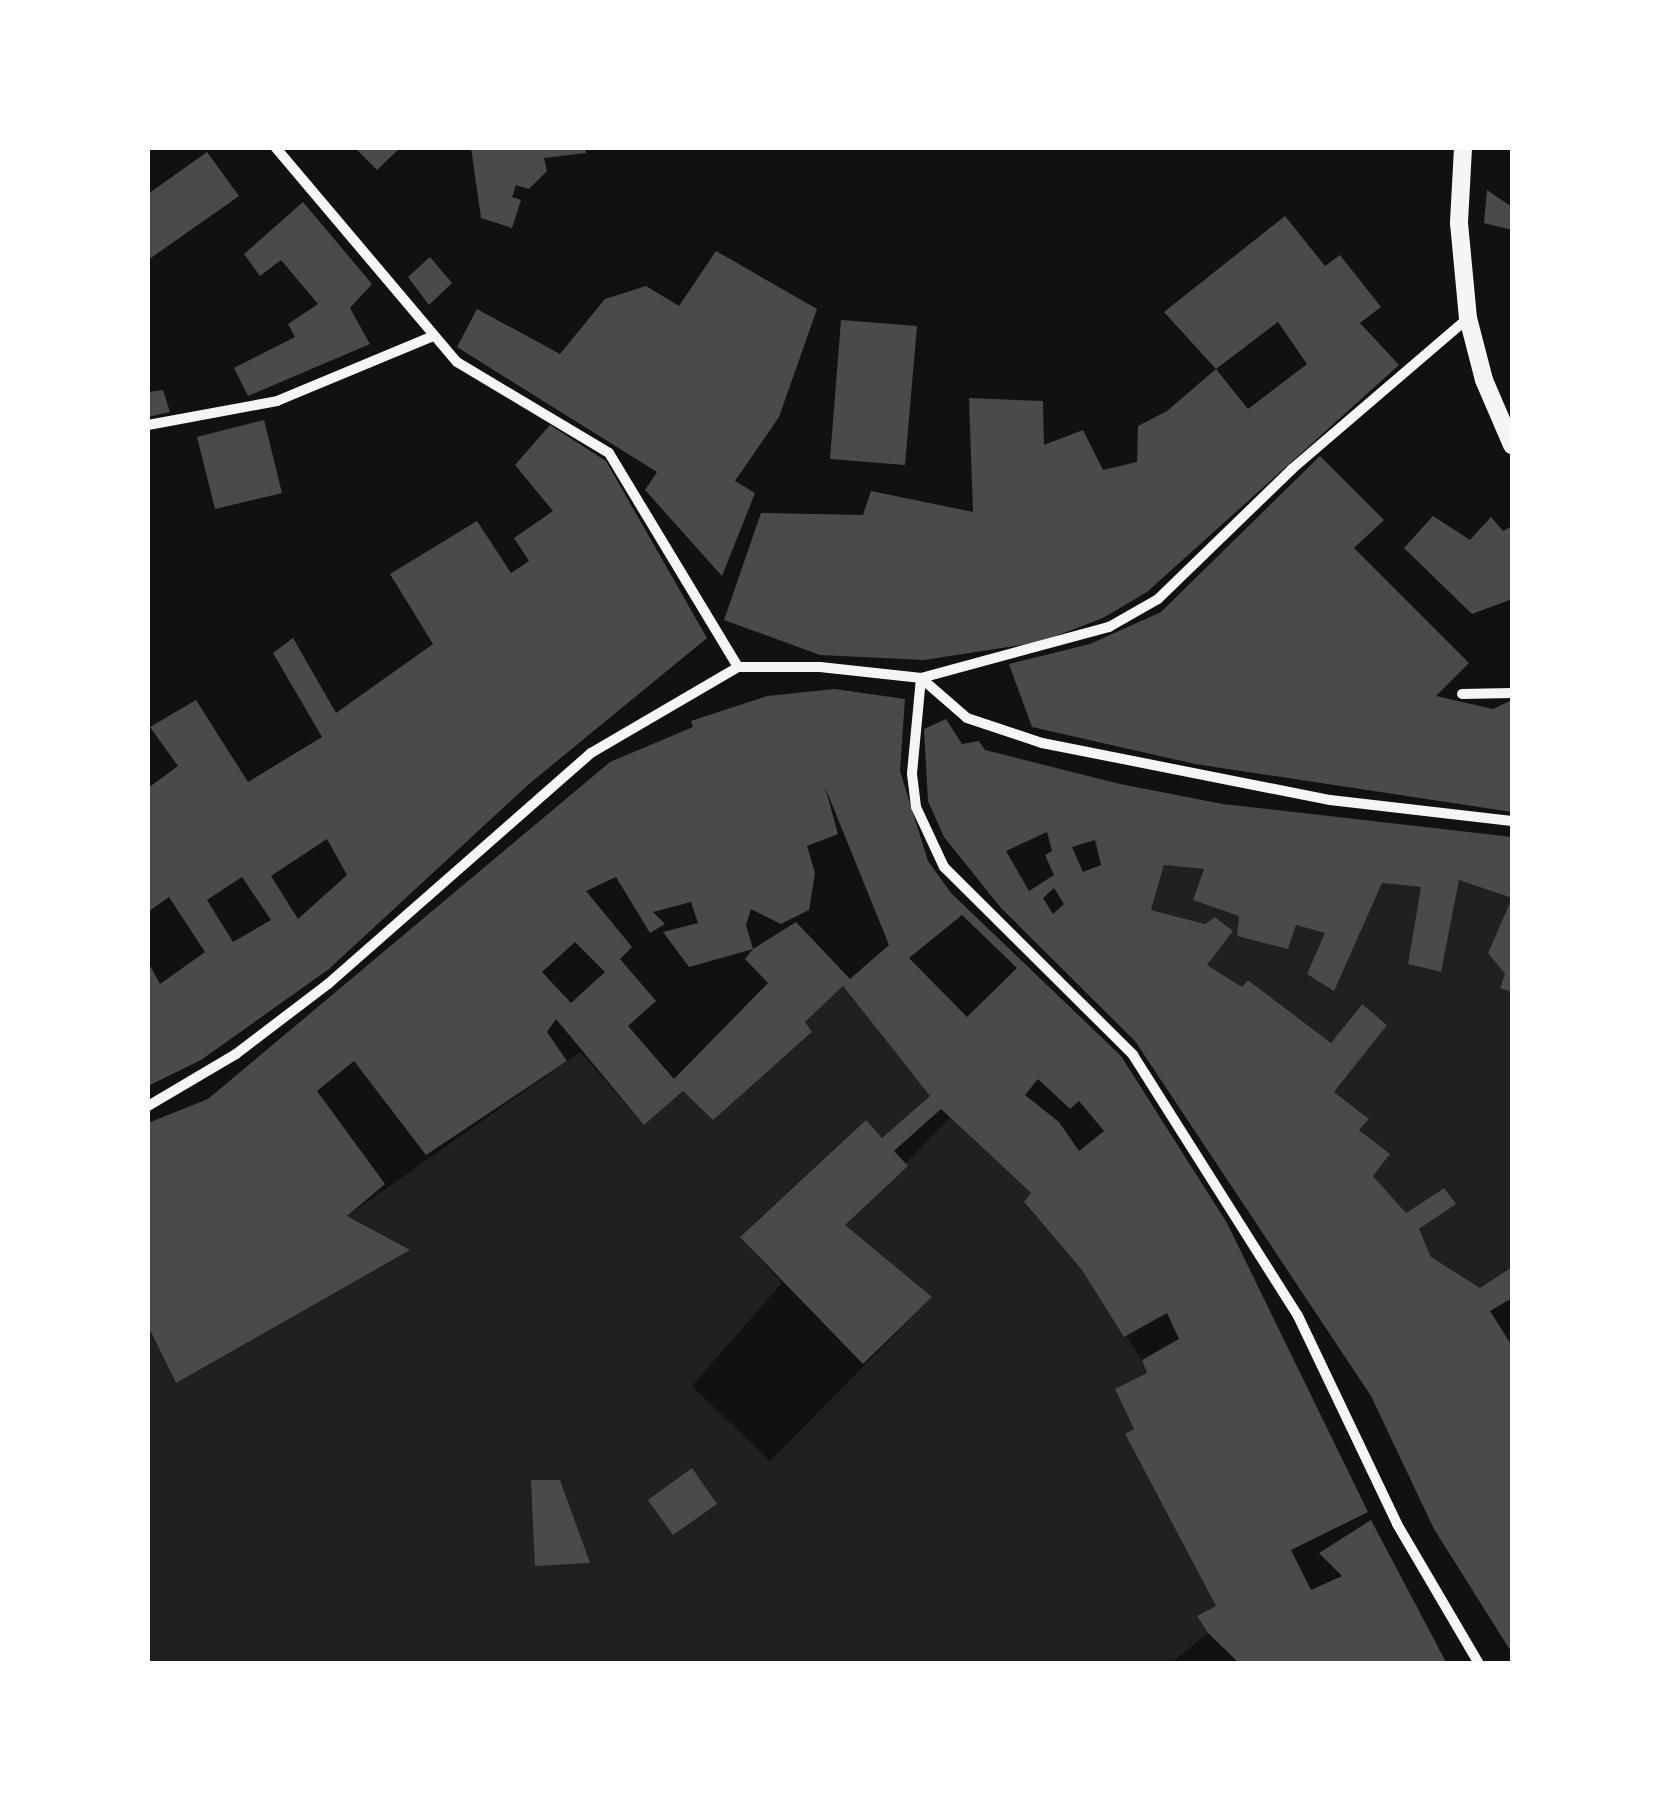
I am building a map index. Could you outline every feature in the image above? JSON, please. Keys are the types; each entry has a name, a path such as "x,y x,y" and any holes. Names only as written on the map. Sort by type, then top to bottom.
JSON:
{"street":[{"path":"276,148 431,337 456,362 609,453 639,493 738,668"},
{"path":"1462,148 1458,223 1468,318 1484,380 1512,444"},
{"path":"148,1106 236,1054 328,984 590,753 738,668 820,667 921,678 1109,627 1158,599 1292,469 1468,318"},
{"path":"148,425 277,402 431,337"},
{"path":"921,678 967,718 1042,743 1330,800 1512,821"},
{"path":"921,678 912,774 916,806 944,867 1133,1055 1298,1316 1397,1524 1479,1664"},
{"path":"1462,694 1512,693"}],"shaded area":[{"path":"1164,865 1204,869 1194,899 1239,916 1238,936 1288,949 1296,925 1325,933 1308,974 1382,883 1421,887 1408,964 1440,972 1459,880 1512,898 1488,953 1505,974 1501,987 1512,992 1512,1267 1480,1288 1431,1257 1419,1229 1455,1204 1443,1188 1406,1213 1373,1176 1390,1154 1359,1130 1368,1118 1334,1092 1387,1024 1361,1004 1331,1043 1248,980 1242,987 1207,965 1233,931 1215,917 1205,924 1151,910"},
{"path":"843,986 930,1096 882,1138 865,1121 740,1236 782,1283 692,1386 770,1461 931,1298 845,1225 950,1118 1031,1193 1024,1203 1082,1270 1142,1360 1147,1373 1115,1389 1134,1429 1125,1435 1216,1606 1198,1616 1208,1633 1171,1663 148,1664 148,1327 176,1383 409,1250 347,1216 580,1052 644,1125 683,1091 713,1119 812,1033 805,1022"}],"building":[{"path":"355,148 400,148 377,170"},
{"path":"471,148 585,148 586,153 544,158 547,171 529,189 516,185 512,197 521,200 512,228 481,218"},
{"path":"207,152 239,196 148,260 148,194"},
{"path":"1487,190 1512,207 1512,230 1484,223"},
{"path":"303,202 372,284 350,308 370,344 248,396 234,368 295,337 288,324 318,304 281,260 260,276 244,254"},
{"path":"1285,216 1325,266 1340,255 1381,307 1360,323 1399,365 1147,592 1103,618 1040,642 924,660 820,655 724,620 761,513 863,515 871,491 973,512 969,398 1043,401 1044,445 1083,430 1103,470 1137,462 1138,426 1167,411 1216,369 1164,312","holes":["1278,322 1307,364 1248,409 1216,369"]},
{"path":"716,251 817,309 779,417 735,481 755,493 722,576 645,490 657,472 457,347 477,309 560,354 605,299 646,286 679,306"},
{"path":"430,257 452,283 429,305 408,277"},
{"path":"841,320 917,326 905,465 830,459"},
{"path":"163,390 170,412 148,417 148,392"},
{"path":"264,420 282,493 215,509 197,437"},
{"path":"550,425 606,461 707,638 529,784 329,969 201,1060 148,1086 148,962 160,984 205,952 169,897 148,912 148,788 178,766 150,727 196,700 248,782 322,737 273,653 293,638 336,713 433,644 390,574 477,521 511,573 529,561 514,538 553,511 515,465","holes":["327,839 347,875 298,919 271,876","242,877 271,920 233,942 207,900"]},
{"path":"1320,456 1384,520 1354,548 1469,663 1436,696 1493,709 1512,700 1512,812 1195,764 1032,727 1009,664 1090,644 1161,612"},
{"path":"1433,516 1470,540 1491,517 1503,531 1512,526 1512,599 1472,614 1404,548"},
{"path":"835,689 905,699 900,771 928,861 951,893 1121,1056 1227,1223 1368,1512 1291,1550 1311,1590 1342,1576 1319,1553 1371,1520 1447,1664 1240,1664 1208,1633 1197,1616 1216,1606 1125,1434 1134,1429 1115,1389 1147,1373 1142,1360 1179,1339 1167,1313 1124,1337 1082,1270 1024,1202 1031,1193 941,1109 894,1151 908,1166 845,1225 932,1297 863,1364 740,1237 866,1120 882,1138 930,1096 843,986 805,1022 812,1032 713,1120 683,1091 644,1125 556,1019 547,1032 567,1061 426,1155 354,1061 317,1091 385,1184 347,1216 410,1250 176,1383 148,1326 148,1123 208,1099 610,762 693,727 691,721 767,696","holes":["825,787 889,945 850,979 796,922 753,949 746,925 751,909 781,924 809,910 815,873 807,846 838,834","616,877 650,933 665,924 653,912 691,902 698,923 663,932 689,967 753,949 745,959 768,983 674,1079 628,1026 656,1001 620,959 632,947 586,891","962,915 1017,968 967,1017 909,958","575,942 605,972 571,1003 542,972","1038,1079 1070,1109 1079,1101 1104,1131 1079,1151 1059,1122 1025,1095"]},
{"path":"946,719 962,744 979,741 985,750 1120,784 1223,804 1512,837 1512,898 1459,880 1441,972 1408,964 1421,887 1382,883 1334,991 1307,974 1325,933 1296,925 1288,949 1237,936 1239,916 1193,900 1204,869 1164,865 1151,910 1205,924 1215,917 1233,931 1207,965 1242,987 1248,980 1331,1043 1362,1004 1387,1025 1334,1092 1369,1119 1359,1130 1390,1154 1373,1176 1406,1213 1444,1188 1456,1204 1419,1229 1431,1257 1480,1288 1512,1267 1512,1298 1490,1311 1512,1346 1512,1653 1434,1529 1371,1396 1135,1041 1001,908 944,837 928,801 924,729","holes":["1047,832 1052,851 1045,855 1054,875 1029,891 1006,851","1095,840 1101,865 1083,872 1072,847","1054,888 1064,904 1053,914 1043,898"]},
{"path":"1512,898 1512,992 1500,988 1505,974 1488,953"},
{"path":"692,1468 717,1504 673,1535 648,1500"},
{"path":"531,1480 560,1480 590,1563 535,1566"}]}
